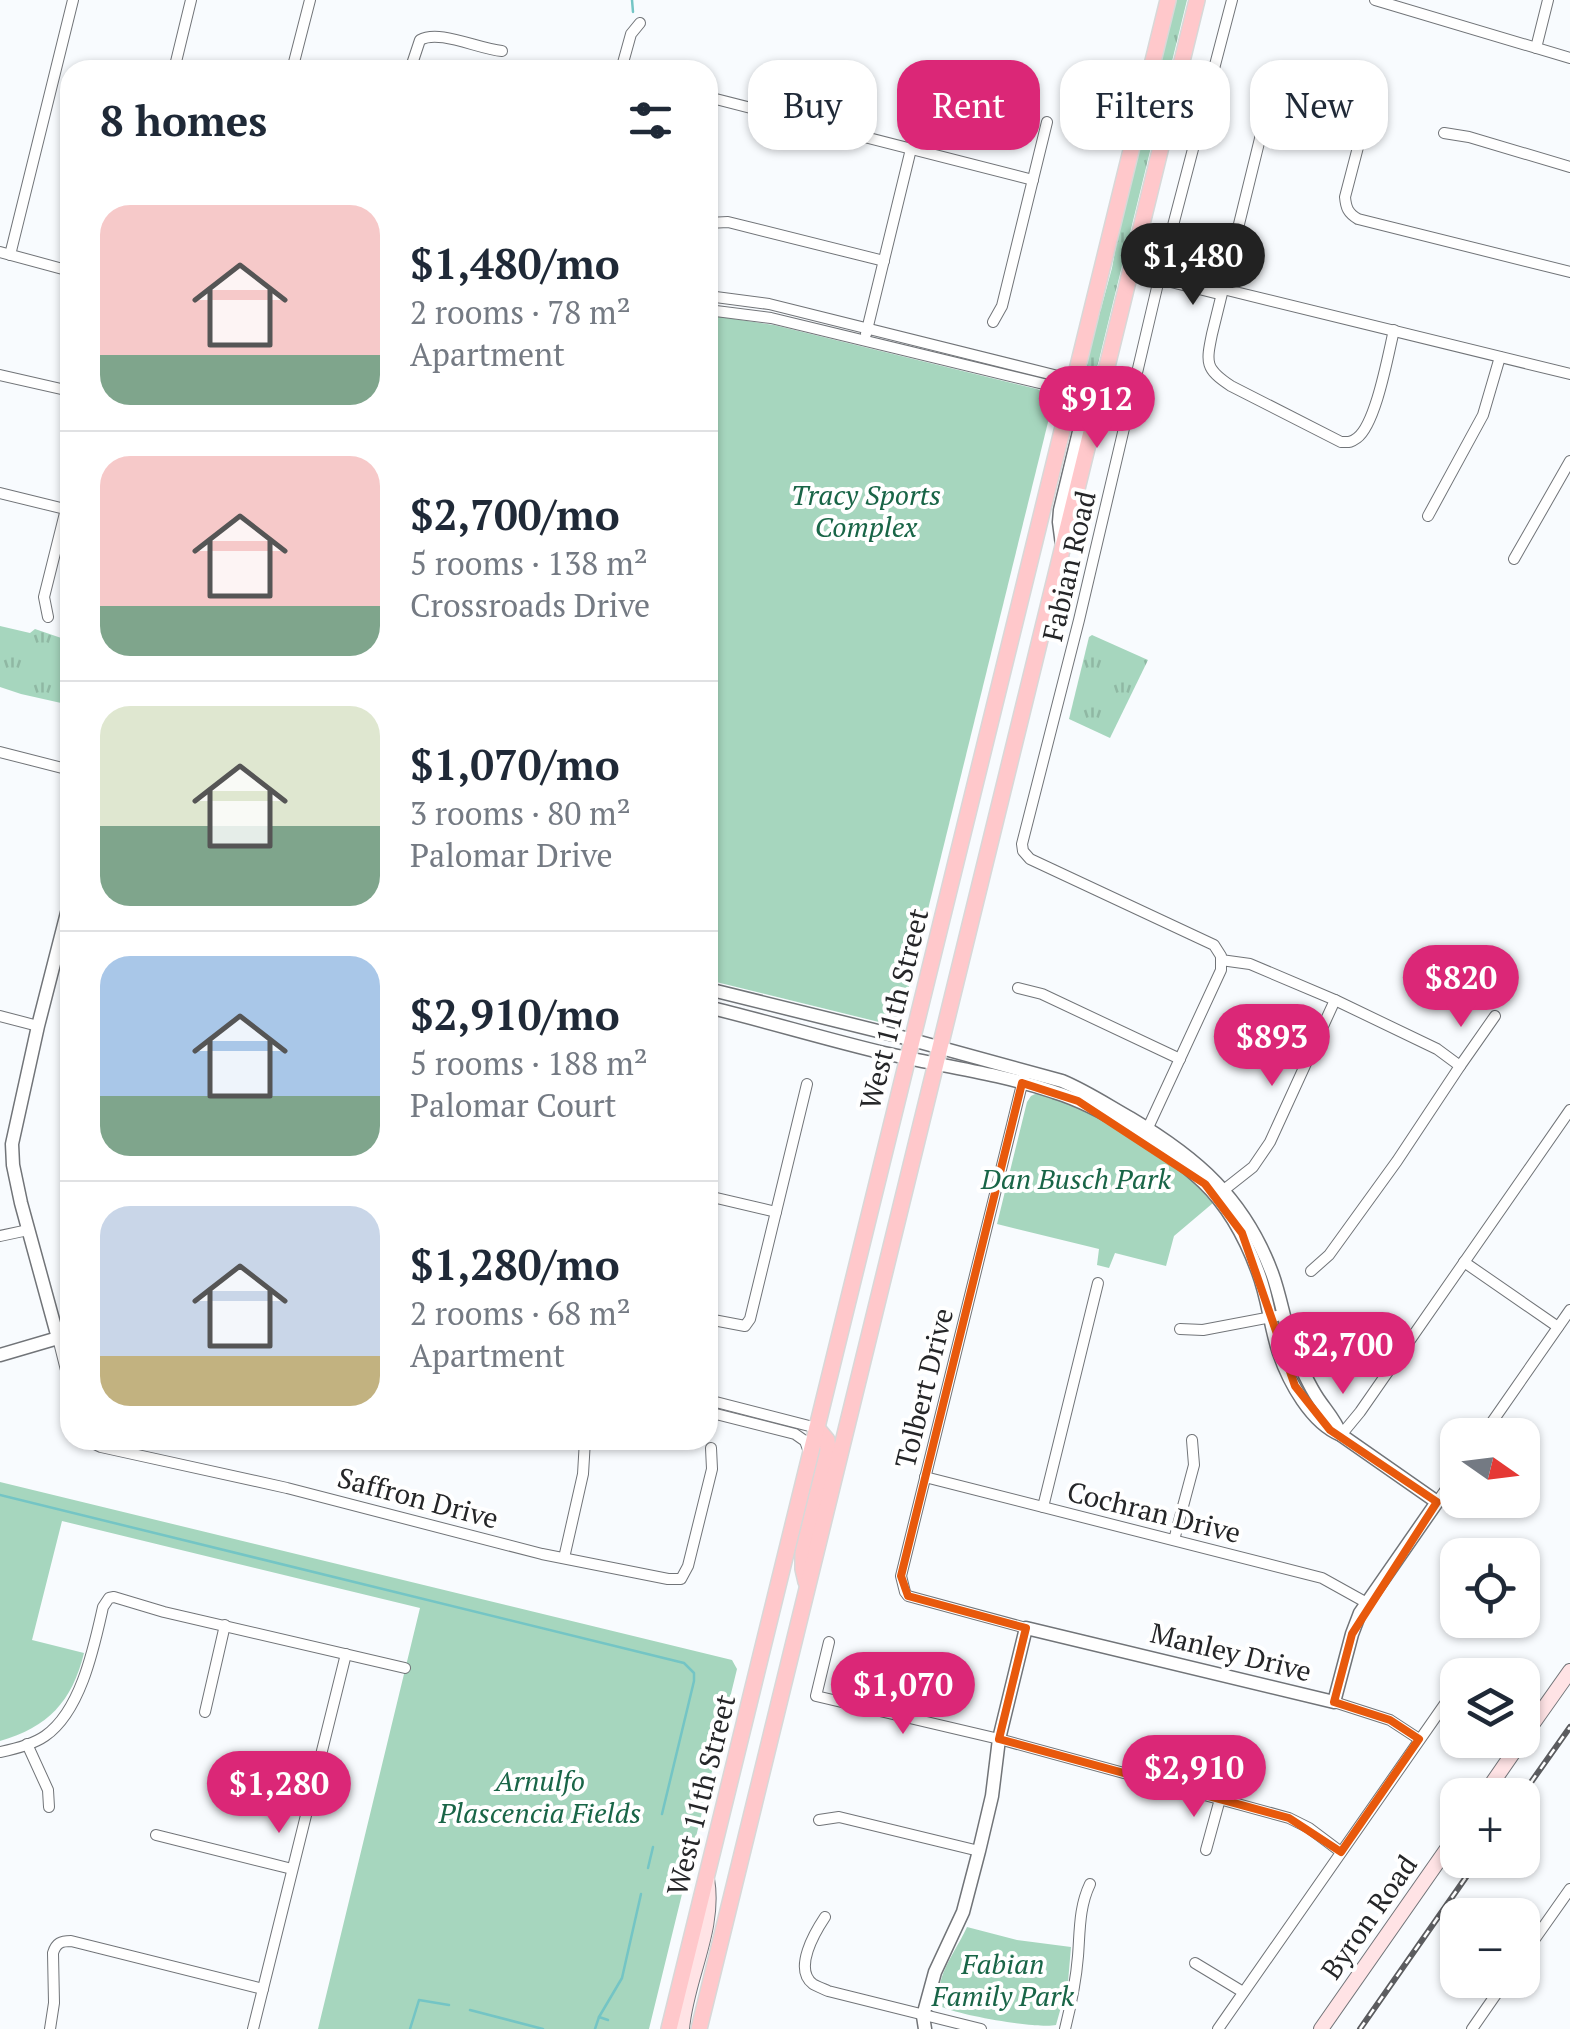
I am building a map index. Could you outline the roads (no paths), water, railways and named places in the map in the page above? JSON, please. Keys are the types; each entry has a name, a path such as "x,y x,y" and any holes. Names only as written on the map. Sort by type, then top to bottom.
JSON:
{"main road":[{"name":"West 11th Street","path":"669,2029 1168,0"},
{"name":"West 11th Street","path":"702,2025 1197,0"},
{"path":"808,1586 803,1553 828,1451 825,1435 817,1428"},
{"path":"1540,1714 1570,1670"},
{"name":"Byron Road","path":"1321,2029 1440,1858"},
{"path":"682,2029 708,1913 710,1894 706,1878"}],"street":[{"path":"60,268 5,254 73,0"},
{"path":"176,60 191,0"},
{"path":"295,60 310,0"},
{"name":"Fabian Road","path":"1221,960 1214,945 1030,859 1023,851 1023,834 1078,626 1162,266 1232,0"},
{"path":"1375,0 1570,58"},
{"path":"1423,14 1426,0"},
{"path":"1536,48 1548,0"},
{"path":"624,60 630,34 640,23"},
{"path":"413,60 420,40 432,35 502,51"},
{"path":"1394,330 1375,404 1366,429 1356,440 1341,442 1231,386 1210,368 1208,358 1223,289 1268,106 1280,89 1294,86 1348,102 1361,113 1363,128 1346,197 1349,213 1358,220 1570,272"},
{"path":"718,100 897,145"},
{"path":"993,322 1002,306 1047,122"},
{"path":"1444,133 1570,167"},
{"path":"866,334 911,150"},
{"path":"915,150 1032,180"},
{"path":"718,222 884,261"},
{"path":"1162,266 1218,281 1223,289"},
{"path":"1159,279 1215,293 1223,289 1570,374"},
{"path":"718,297 769,304 1052,386 1068,408"},
{"path":"718,311 866,334 1074,380 1085,392 1060,510 1062,548"},
{"path":"1428,516 1483,415 1500,356"},
{"path":"0,374 60,389"},
{"path":"1514,559 1570,461"},
{"path":"0,494 60,508"},
{"path":"48,617 44,596 60,539"},
{"path":"0,752 60,767"},
{"path":"60,943 12,1144 28,1230 60,1325"},
{"path":"1146,1133 1221,970 1221,960 1250,964 1335,1000 1437,1049 1460,1066"},
{"path":"1018,988 1042,994 1180,1059"},
{"path":"718,992 912,1040 938,1055 1024,1077 1146,1133 1220,1193 1242,1233 1266,1296 1305,1378 1342,1435 1437,1502"},
{"path":"1220,1193 1252,1167 1270,1142 1335,1000"},
{"path":"718,1010 908,1058 938,1055"},
{"path":"0,1016 38,1026"},
{"path":"1310,1271 1341,1239 1496,1016"},
{"name":"Tolbert Drive","path":"1024,1077 901,1576 905,1592 922,1601 1026,1628"},
{"path":"718,1321 745,1326 750,1320 807,1084"},
{"path":"1342,1435 1570,1110"},
{"path":"718,1198 776,1212"},
{"path":"0,1236 28,1230"},
{"path":"1464,1262 1558,1327"},
{"path":"1043,1507 1098,1284"},
{"path":"1495,1418 1570,1310"},
{"path":"1180,1329 1203,1330 1277,1316"},
{"path":"0,1354 60,1338"},
{"path":"718,1403 817,1428"},
{"path":"718,1415 795,1434 805,1441 810,1456"},
{"path":"1174,1540 1194,1465 1192,1440"},
{"name":"Saffron Drive","path":"115,1450 288,1488 564,1558 668,1579 681,1579 688,1566 712,1469 711,1450"},
{"path":"564,1558 583,1474 584,1450"},
{"name":"Cochran Drive","path":"925,1476 1322,1578 1367,1603"},
{"path":"1334,1702 1352,1634 1367,1603 1440,1498"},
{"path":"0,1752 46,1736 76,1699 109,1598 405,1668"},
{"path":"204,1712 226,1625"},
{"path":"924,2022 935,1972 963,1912 979,1851 992,1796 999,1739 1026,1628"},
{"name":"Manley Drive","path":"1026,1628 1334,1702 1390,1720 1419,1739"},
{"path":"830,1642 816,1696 999,1739 1289,1818 1340,1852"},
{"path":"253,2029 346,1654"},
{"path":"1218,2029 1440,1709"},
{"path":"28,1744 48,1790 49,1806"},
{"path":"1206,1850 1220,1799"},
{"path":"819,1820 839,1817 979,1851"},
{"path":"156,1836 292,1868"},
{"path":"1065,2029 1073,1994 1080,1914 1090,1884"},
{"path":"1540,1932 1570,1889"},
{"path":"825,1917 807,1954 805,1969 813,1985 924,2022 981,2029"},
{"path":"50,2029 54,2003 52,1953 58,1944 71,1941 262,1989"},
{"path":"1195,1963 1243,1992"},
{"path":"1472,2029 1494,1998"},
{"path":"914,2029 916,2023 924,2022"}],"waterway":[{"path":"632,0 633,12"},
{"path":"0,1495 684,1663 694,1673 694,1681 662,1814"},
{"path":"648,1868 653,1847"},
{"path":"599,2017 622,1978 641,1894"},
{"path":"410,2029 419,2000 449,2005"},
{"path":"470,2010 543,2029"},
{"path":"595,2029 599,2017 608,2020"}],"railway":[{"path":"1534,1778 1570,1727"},
{"path":"1360,2029 1465,1878"}],"park label":[{"name":"Tracy Sports Complex","path":"866,511"},
{"name":"Dan Busch Park","path":"1076,1179"},
{"name":"Arnulfo Plascencia Fields","path":"540,1797"},
{"name":"Fabian Family Park","path":"1003,1980"}]}
